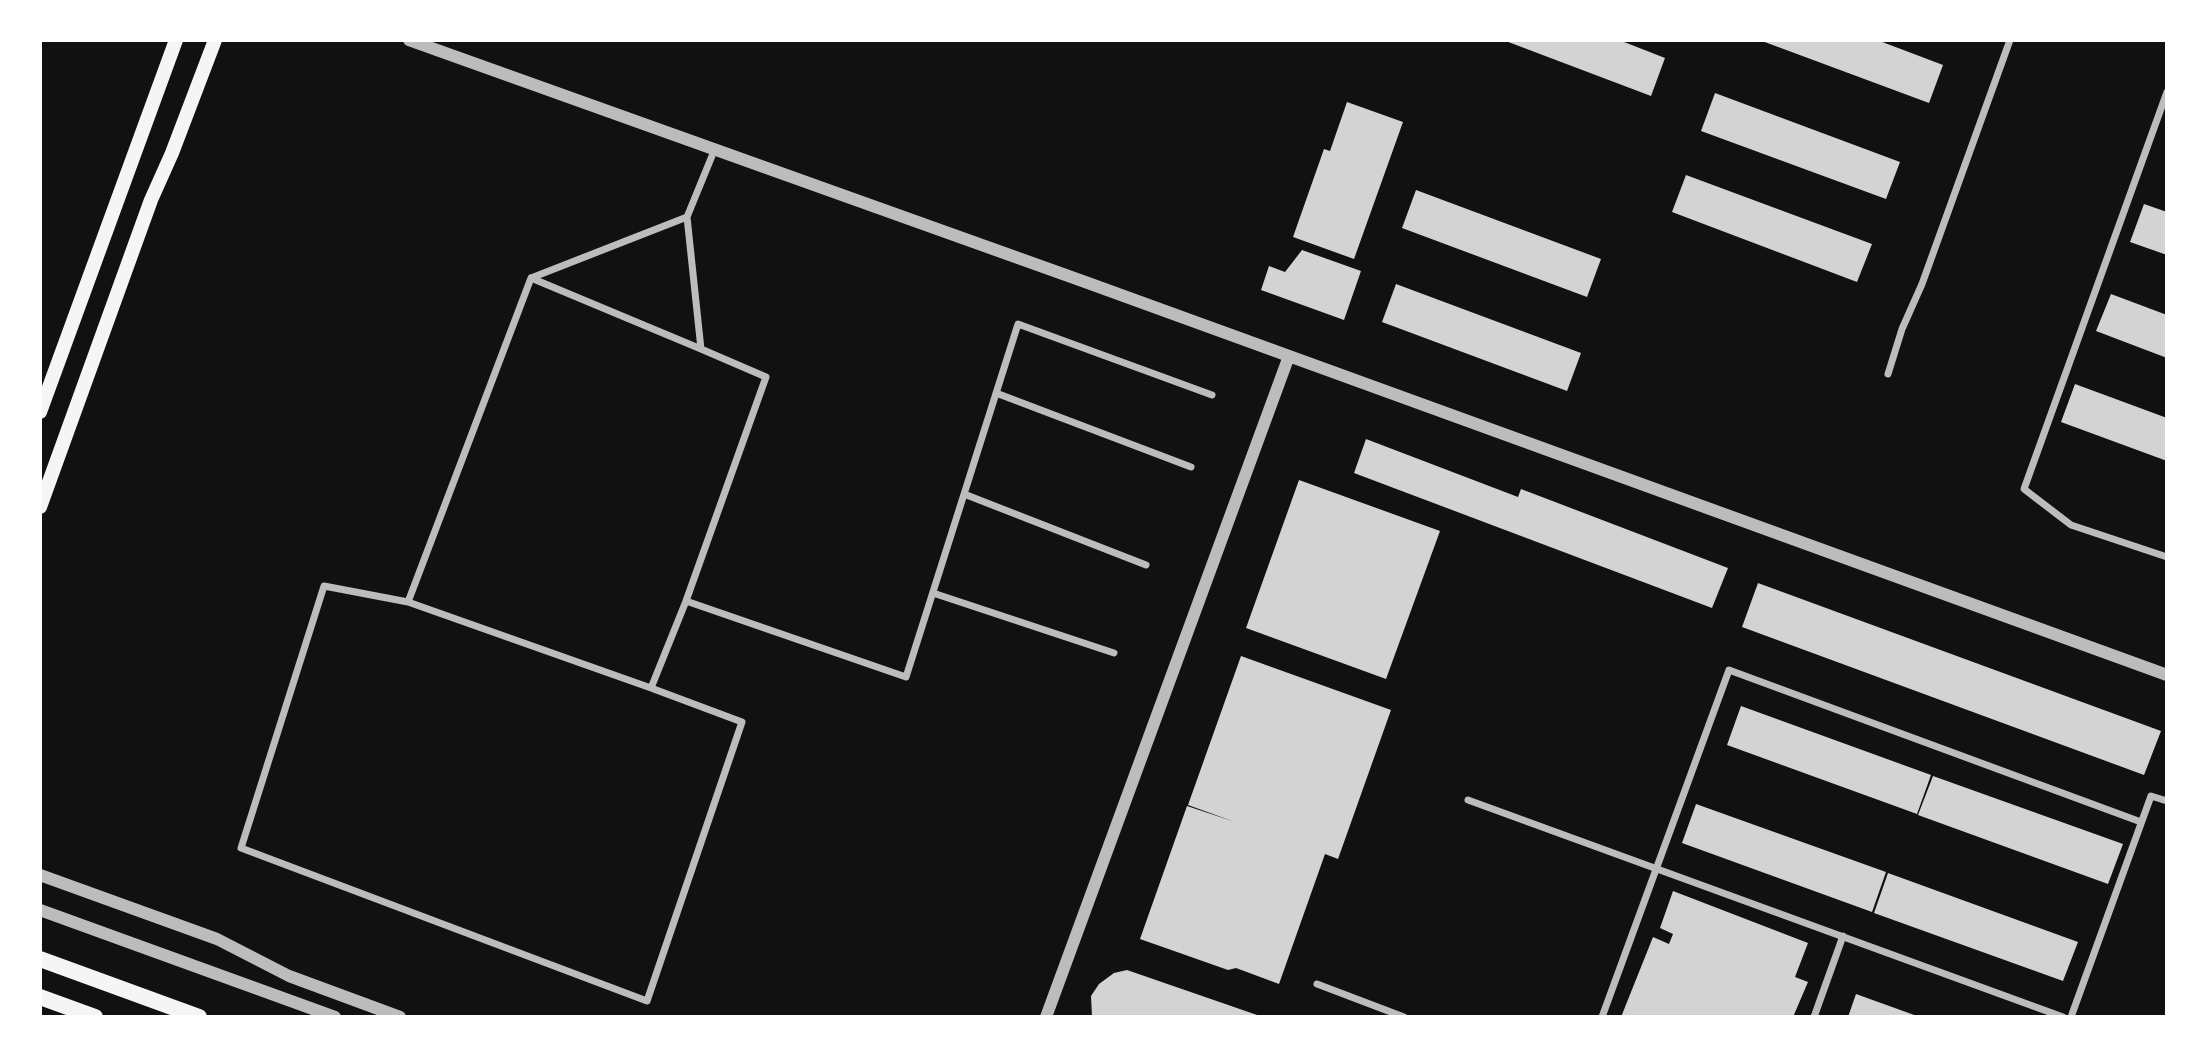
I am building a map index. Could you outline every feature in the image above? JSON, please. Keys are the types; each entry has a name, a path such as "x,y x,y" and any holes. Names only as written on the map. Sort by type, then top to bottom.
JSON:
{"highway":[{"path":"40,959 199,1017"},
{"path":"40,997 95,1017"}],"main road":[{"path":"40,412 176,40"},
{"path":"40,507 151,200 215,40"}],"street":[{"path":"409,40 2167,675"},
{"path":"1888,373 2010,40"},
{"path":"2167,92 2024,489 2071,525 2167,558"},
{"path":"701,349 687,217 714,151"},
{"path":"408,602 531,278 687,217"},
{"path":"531,278 766,377 686,601 651,688"},
{"path":"686,601 906,677 1018,324 1212,395"},
{"path":"1046,1017 1289,356"},
{"path":"996,393 1191,467"},
{"path":"964,494 1146,565"},
{"path":"324,586 408,602 742,723 647,1001 241,848 324,586"},
{"path":"933,593 1114,653"},
{"path":"1602,1017 1729,670 2141,822"},
{"path":"2071,1017 2151,796 2167,802"},
{"path":"1468,800 2063,1017"},
{"path":"40,875 217,939 289,976 400,1017"},
{"path":"40,910 335,1017"},
{"path":"1814,1017 1843,936"},
{"path":"1317,984 1404,1017"}],"building":[{"path":"1503,40 1619,40 1665,58 1651,96"},
{"path":"1877,40 1943,65 1929,103 1762,41"},
{"path":"1715,93 1900,162 1886,199 1701,131"},
{"path":"1347,102 1403,122 1354,259 1293,237 1324,149 1330,151"},
{"path":"1686,175 1872,244 1857,282 1672,212"},
{"path":"1416,190 1601,259 1587,297 1402,228"},
{"path":"2144,204 2167,212 2167,255 2130,242"},
{"path":"1302,250 1361,271 1344,320 1261,290 1269,266 1285,272"},
{"path":"1396,284 1581,353 1567,391 1382,322"},
{"path":"2111,294 2167,315 2167,358 2096,331"},
{"path":"2075,384 2167,418 2167,461 2061,422"},
{"path":"1366,439 1518,497 1521,489 1728,568 1712,608 1354,473"},
{"path":"1299,480 1440,531 1386,679 1246,628"},
{"path":"1758,583 2161,731 2144,775 1742,627"},
{"path":"1241,656 1391,710 1338,859 1325,854 1279,984 1236,968 1228,970 1140,939 1187,806 1235,822 1188,805"},
{"path":"1741,706 1931,775 1917,814 1727,745"},
{"path":"1933,776 2123,844 2108,884 1918,815"},
{"path":"1696,804 1886,872 1872,912 1682,843"},
{"path":"1888,873 2078,942 2063,981 1874,913"},
{"path":"1673,891 1808,943 1795,977 1808,982 1793,1017 1621,1017 1653,937 1669,944 1673,934 1660,928"},
{"path":"1127,970 1260,1017 1092,1017 1091,996 1099,984 1114,973"},
{"path":"1856,994 1917,1016 1917,1017 1848,1017"}]}
